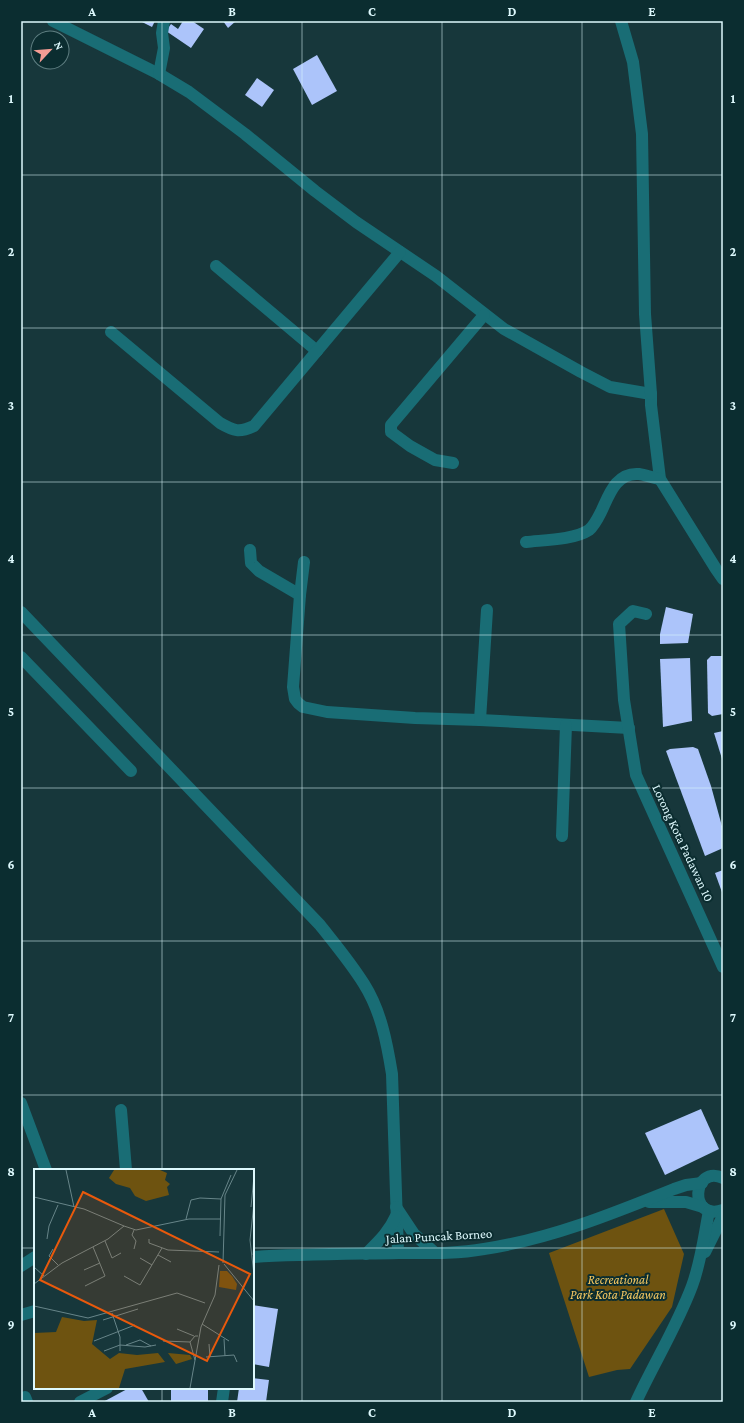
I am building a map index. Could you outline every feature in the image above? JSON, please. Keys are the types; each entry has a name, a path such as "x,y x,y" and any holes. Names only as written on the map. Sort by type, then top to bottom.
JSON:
{"street":[{"path":"53,21 159,74 195,97 245,134 356,222 436,276 484,315 504,329 604,384 650,394"},
{"path":"159,74 164,48 162,33 164,21"},
{"path":"621,21 632,62 642,134 644,314 651,405 660,479 723,579"},
{"path":"110,332 220,422 231,429 243,431 254,426 400,252"},
{"path":"216,266 317,351"},
{"path":"454,463 435,460 426,455 391,432 391,425 484,315"},
{"path":"526,542 578,535 589,529 598,518 612,488 619,479 630,475 640,474 660,479"},
{"path":"250,550 251,563 258,572 300,595"},
{"path":"304,562 293,687 294,699 304,707 327,712 414,718 629,728"},
{"path":"480,720 487,610"},
{"name":"Lorong Kota Padawan 10","path":"646,614 633,611 619,624 624,700 636,775 723,967"},
{"path":"21,612 320,925 344,954 365,985 378,1014 388,1047 392,1074 398,1253"},
{"path":"21,657 131,771"},
{"path":"562,836 566,725"},
{"path":"21,1103 46,1169"},
{"path":"121,1110 126,1169"},
{"name":"Jalan Puncak Borneo","path":"254,1257 297,1254 435,1253 482,1250 528,1241 561,1232 682,1186 702,1183 710,1177 722,1177"},
{"path":"697,1270 706,1209 698,1198 698,1192 702,1183"},
{"name":"Jalan Puncak Borneo","path":"644,1201 681,1202 706,1209 719,1211 723,1210"},
{"path":"396,1211 414,1234 435,1253"},
{"path":"366,1254 391,1227 396,1211"},
{"path":"636,1402 682,1311 697,1270 723,1216"},
{"path":"21,1266 34,1259"},
{"path":"21,1315 34,1311"},
{"path":"80,1402 105,1389"},
{"path":"222,1402 224,1389"}],"green space":[{"name":"Recreational Park Kota Padawan","path":"664,1209 684,1254 672,1307 630,1369 617,1370 589,1377 549,1253"}],"building":[{"path":"140,21 155,21 152,27"},
{"path":"183,21 192,21 204,29 191,48 166,31 171,24 178,29"},
{"path":"223,21 236,21 228,28"},
{"path":"317,55 337,91 312,105 293,69"},
{"path":"257,78 274,90 262,107 245,95"},
{"path":"666,607 693,614 688,643 660,644 660,634"},
{"path":"711,656 723,656 723,714 712,716 708,713 707,660"},
{"path":"690,658 692,721 663,727 660,659"},
{"path":"723,731 723,762 714,733"},
{"path":"693,747 698,749 711,786 723,830 723,848 705,856 666,751 670,749"},
{"path":"723,870 723,895 715,873"},
{"path":"701,1109 719,1149 665,1175 645,1133"},
{"path":"254,1305 278,1309 269,1367 254,1364"},
{"path":"254,1378 269,1380 266,1402 237,1402 239,1389 254,1389"},
{"path":"127,1389 142,1389 149,1402 103,1402"},
{"path":"171,1389 208,1389 208,1402 171,1402"}]}
